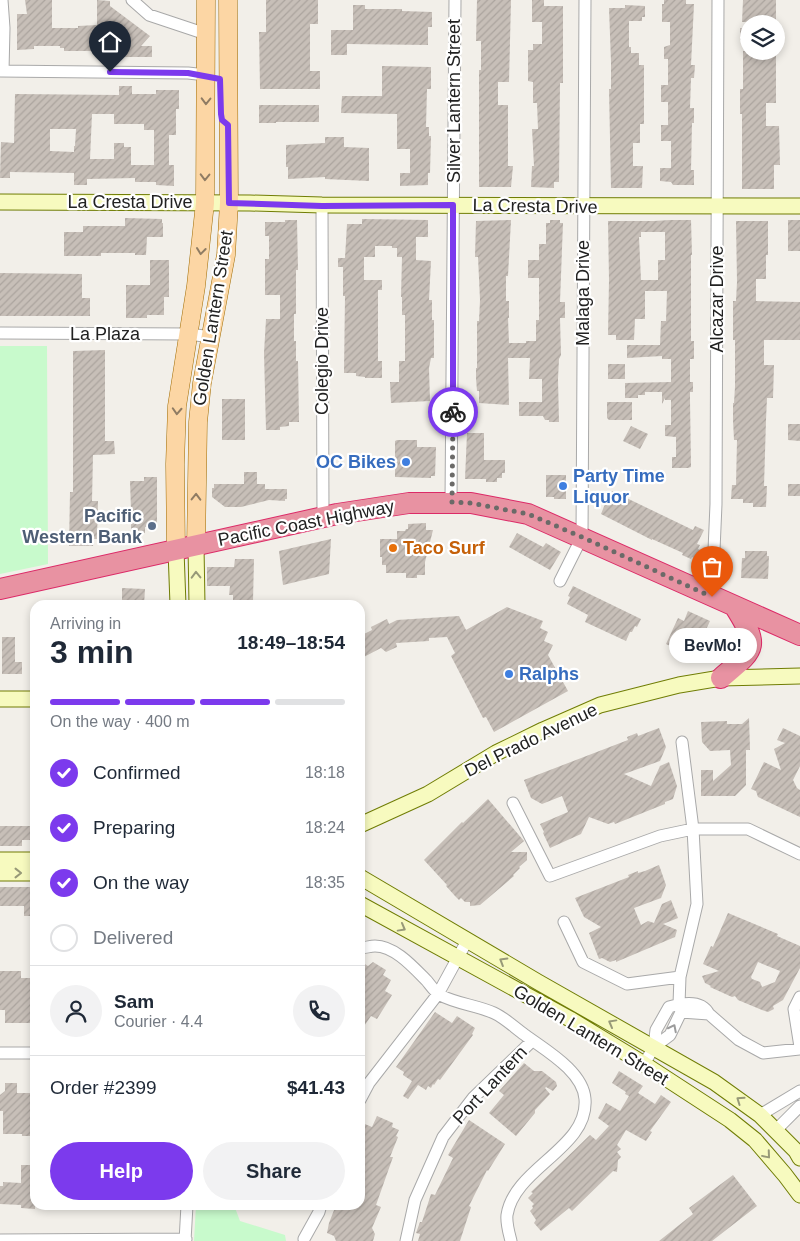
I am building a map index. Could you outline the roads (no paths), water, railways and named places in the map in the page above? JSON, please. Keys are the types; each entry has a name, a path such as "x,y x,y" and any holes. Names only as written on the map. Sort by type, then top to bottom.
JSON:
{"highway":[{"name":"Pacific Coast Highway","path":"0,589 323,516 409,503 471,503 528,514 735,608 800,635"},
{"path":"721,678 746,658 750,652 751,645 748,628 735,608"}],"main road":[{"path":"206,0 206,34 219,38 220,41 213,77 222,120 228,125"},
{"name":"Golden Lantern Street","path":"179,600 186,548 202,383 226,255 229,203 228,0"},
{"name":"Golden Lantern Street","path":"196,600 186,548 175,464 177,406 202,240 213,77"},
{"name":"La Cresta Drive","path":"0,202 229,203 322,206 800,206"},
{"name":"Del Prado Avenue","path":"365,823 428,794 496,753 600,705 671,686 721,678 800,676"},
{"path":"0,699 30,699"},
{"path":"0,860 30,860"},
{"path":"0,873 30,873"},
{"name":"Golden Lantern Street","path":"365,880 538,982 714,1082 760,1115 800,1158"},
{"name":"Golden Lantern Street","path":"365,907 570,1019 730,1120 755,1140 800,1195"},
{"path":"785,1175 800,1181"}],"street":[{"path":"2,0 4,28 2,71 188,73 213,77"},
{"path":"132,0 149,15 206,34"},
{"name":"Silver Lantern Street","path":"452,502 455,0"},
{"name":"Malaga Drive","path":"560,581 582,537 585,0"},
{"name":"Alcazar Drive","path":"712,597 716,504 718,0"},
{"name":"Colegio Drive","path":"322,206 323,516"},
{"name":"La Plaza","path":"0,333 189,334 211,337"},
{"path":"680,1008 680,977 697,904 693,828 682,742"},
{"path":"513,804 550,876 660,836 693,828 748,828 800,854"},
{"path":"564,922 583,962 626,984 680,977"},
{"path":"365,1090 369,1082 438,994 468,939"},
{"path":"365,947 375,946 388,948 404,960 438,994 461,1004 479,1007 496,1014 563,1063 580,1083 586,1099 578,1129 534,1171 513,1195 506,1216 511,1241"},
{"path":"644,1064 654,1047 656,1030 669,1007 680,1008 688,1003 698,1005 707,1010 738,1040 763,1053 800,1048 794,1009 800,997"},
{"name":"Port Lantern","path":"406,1241 415,1200 443,1137 473,1098 532,1041"},
{"path":"0,1053 30,1053"},
{"path":"760,1115 800,1091"},
{"path":"776,1130 800,1106"},
{"path":"0,1240 186,1240 187,1210"},
{"path":"304,1239 320,1210"}],"place":[{"name":"OC Bikes","path":"406,462"},
{"name":"Party Time Liquor","path":"563,486"},
{"name":"Pacific Western Bank","path":"152,526"},
{"name":"Taco Surf","path":"393,548"},
{"name":"BevMo!","path":"712,597"},
{"name":"Ralphs","path":"509,674"}]}
